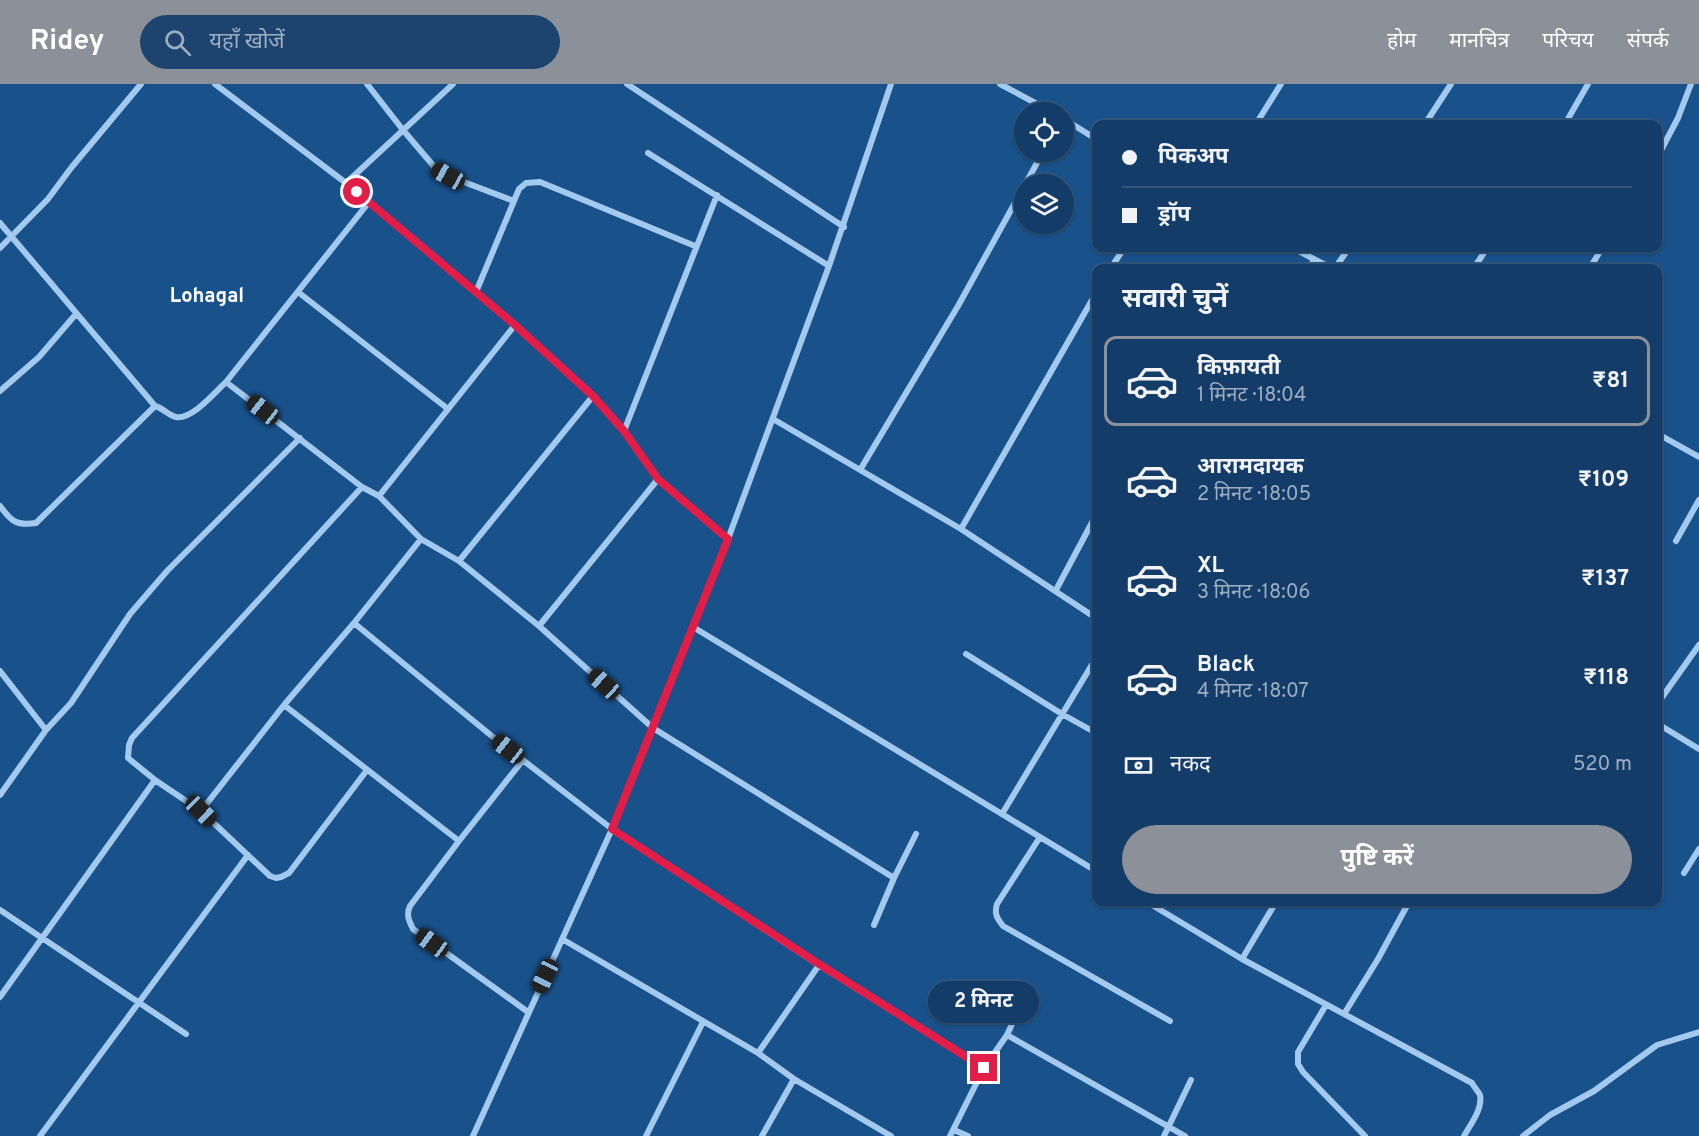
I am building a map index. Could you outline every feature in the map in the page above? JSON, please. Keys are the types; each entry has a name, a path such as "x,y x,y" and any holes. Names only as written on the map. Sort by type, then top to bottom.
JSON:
{"street":[{"path":"0,248 48,199 141,84"},
{"path":"215,84 346,183 515,325 593,396 624,431 658,479 728,539"},
{"path":"367,84 437,170 514,201"},
{"path":"346,183 453,84"},
{"path":"627,84 844,227"},
{"path":"473,1136 612,829 653,728 728,539 844,227 891,84"},
{"path":"1000,84 1033,102"},
{"path":"1258,120 1281,84"},
{"path":"1428,120 1451,84"},
{"path":"1567,120 1588,84"},
{"path":"1662,148 1678,118 1691,84"},
{"path":"1074,125 1092,136"},
{"path":"648,153 829,266"},
{"path":"860,470 958,306 1037,162"},
{"path":"476,292 519,189 526,183 540,182 695,246"},
{"path":"624,431 717,195"},
{"path":"0,224 154,406 162,408 171,416 184,417 194,412 226,382 369,202"},
{"path":"1300,252 1324,264"},
{"path":"1336,264 1346,252"},
{"path":"1312,264 1314,260"},
{"path":"298,292 448,409"},
{"path":"961,529 1092,300"},
{"path":"0,391 39,357 76,314"},
{"path":"379,496 515,325"},
{"path":"226,382 362,487 379,496 421,539 459,561 539,626 653,728 894,878"},
{"path":"459,561 593,396"},
{"path":"0,506 11,521 26,525 36,523 154,406"},
{"path":"773,419 961,529 1092,615"},
{"path":"1662,436 1699,457"},
{"path":"0,795 46,730 71,703 130,614 167,571 300,438"},
{"path":"539,626 658,479"},
{"path":"362,487 132,738 128,758 155,780 201,811 270,876 276,878 290,873 367,770"},
{"path":"1676,541 1699,500"},
{"path":"1056,590 1092,522"},
{"path":"201,811 284,705 421,539"},
{"path":"354,623 493,737 612,829 984,1068"},
{"path":"693,627 1092,869"},
{"path":"1662,698 1699,645"},
{"path":"966,654 1092,731"},
{"path":"1002,814 1092,665"},
{"path":"0,671 46,730"},
{"path":"284,705 459,841"},
{"path":"1662,726 1699,749"},
{"path":"523,760 407,912 413,929 528,1012"},
{"path":"0,997 155,780"},
{"path":"874,925 916,834"},
{"path":"1040,837 997,904 995,911 997,918 1003,926 1170,1021"},
{"path":"1684,873 1699,849"},
{"path":"40,1136 248,855"},
{"path":"1154,906 1242,959 1472,1083 1479,1094 1480,1101 1478,1110 1464,1136"},
{"path":"1242,959 1274,906"},
{"path":"1344,1014 1407,906"},
{"path":"0,910 186,1034"},
{"path":"562,939 759,1053 794,1079 891,1136"},
{"path":"759,1053 819,964"},
{"path":"968,1136 952,1133 984,1068 1007,1035 1025,996"},
{"path":"1326,1005 1298,1052 1298,1064 1365,1136"},
{"path":"646,1136 703,1022"},
{"path":"1523,1136 1550,1115 1594,1090 1657,1045 1699,1032"},
{"path":"1007,1035 1185,1136"},
{"path":"762,1136 794,1079"},
{"path":"1164,1136 1191,1080"}],"district":[{"name":"Lohagal","path":"207,295"}],"route":[{"path":"357,192 515,325 593,396 624,431 658,479 728,539 612,829 984,1068"}]}
